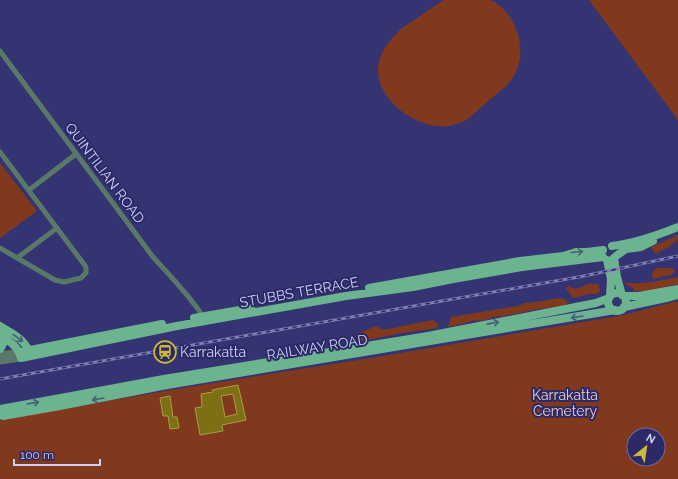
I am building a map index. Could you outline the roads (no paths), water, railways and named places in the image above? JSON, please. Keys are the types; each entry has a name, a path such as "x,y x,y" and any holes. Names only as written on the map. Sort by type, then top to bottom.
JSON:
{"main road":[{"path":"678,227 641,241 608,246 611,279 609,306 613,309 620,310 624,307 678,295"},
{"name":"STUBBS TERRACE","path":"20,355 132,329 200,320 520,261 563,256 576,252 587,252 608,256 626,249 641,247 678,231"},
{"path":"608,256 626,302 624,307"},
{"path":"610,297 614,293 623,296 639,296 678,289"},
{"name":"RAILWAY ROAD","path":"0,409 164,379 428,336 596,303 610,297"},
{"name":"RAILWAY ROAD","path":"0,415 3,416 167,385 615,310"},
{"path":"0,326 22,340 30,353"},
{"path":"0,349 4,342 1,335"},
{"path":"1,335 13,344 20,355"}],"street":[{"name":"QUINTILIAN ROAD","path":"0,51 153,257 178,283 195,305 194,310 200,320"},
{"path":"0,152 86,267 86,273 82,278 64,282 55,280 0,248"},
{"path":"28,190 76,154"},
{"path":"17,258 56,228"},
{"name":"STUBBS TERRACE","path":"0,355 20,355"},
{"name":"STUBBS TERRACE","path":"0,361 20,355"}],"railway":[{"path":"0,379 584,276 678,256"}],"place":[{"name":"Karrakatta","path":"165,352"}],"park label":[{"name":"Karrakatta Cemetery","path":"565,404"}]}
